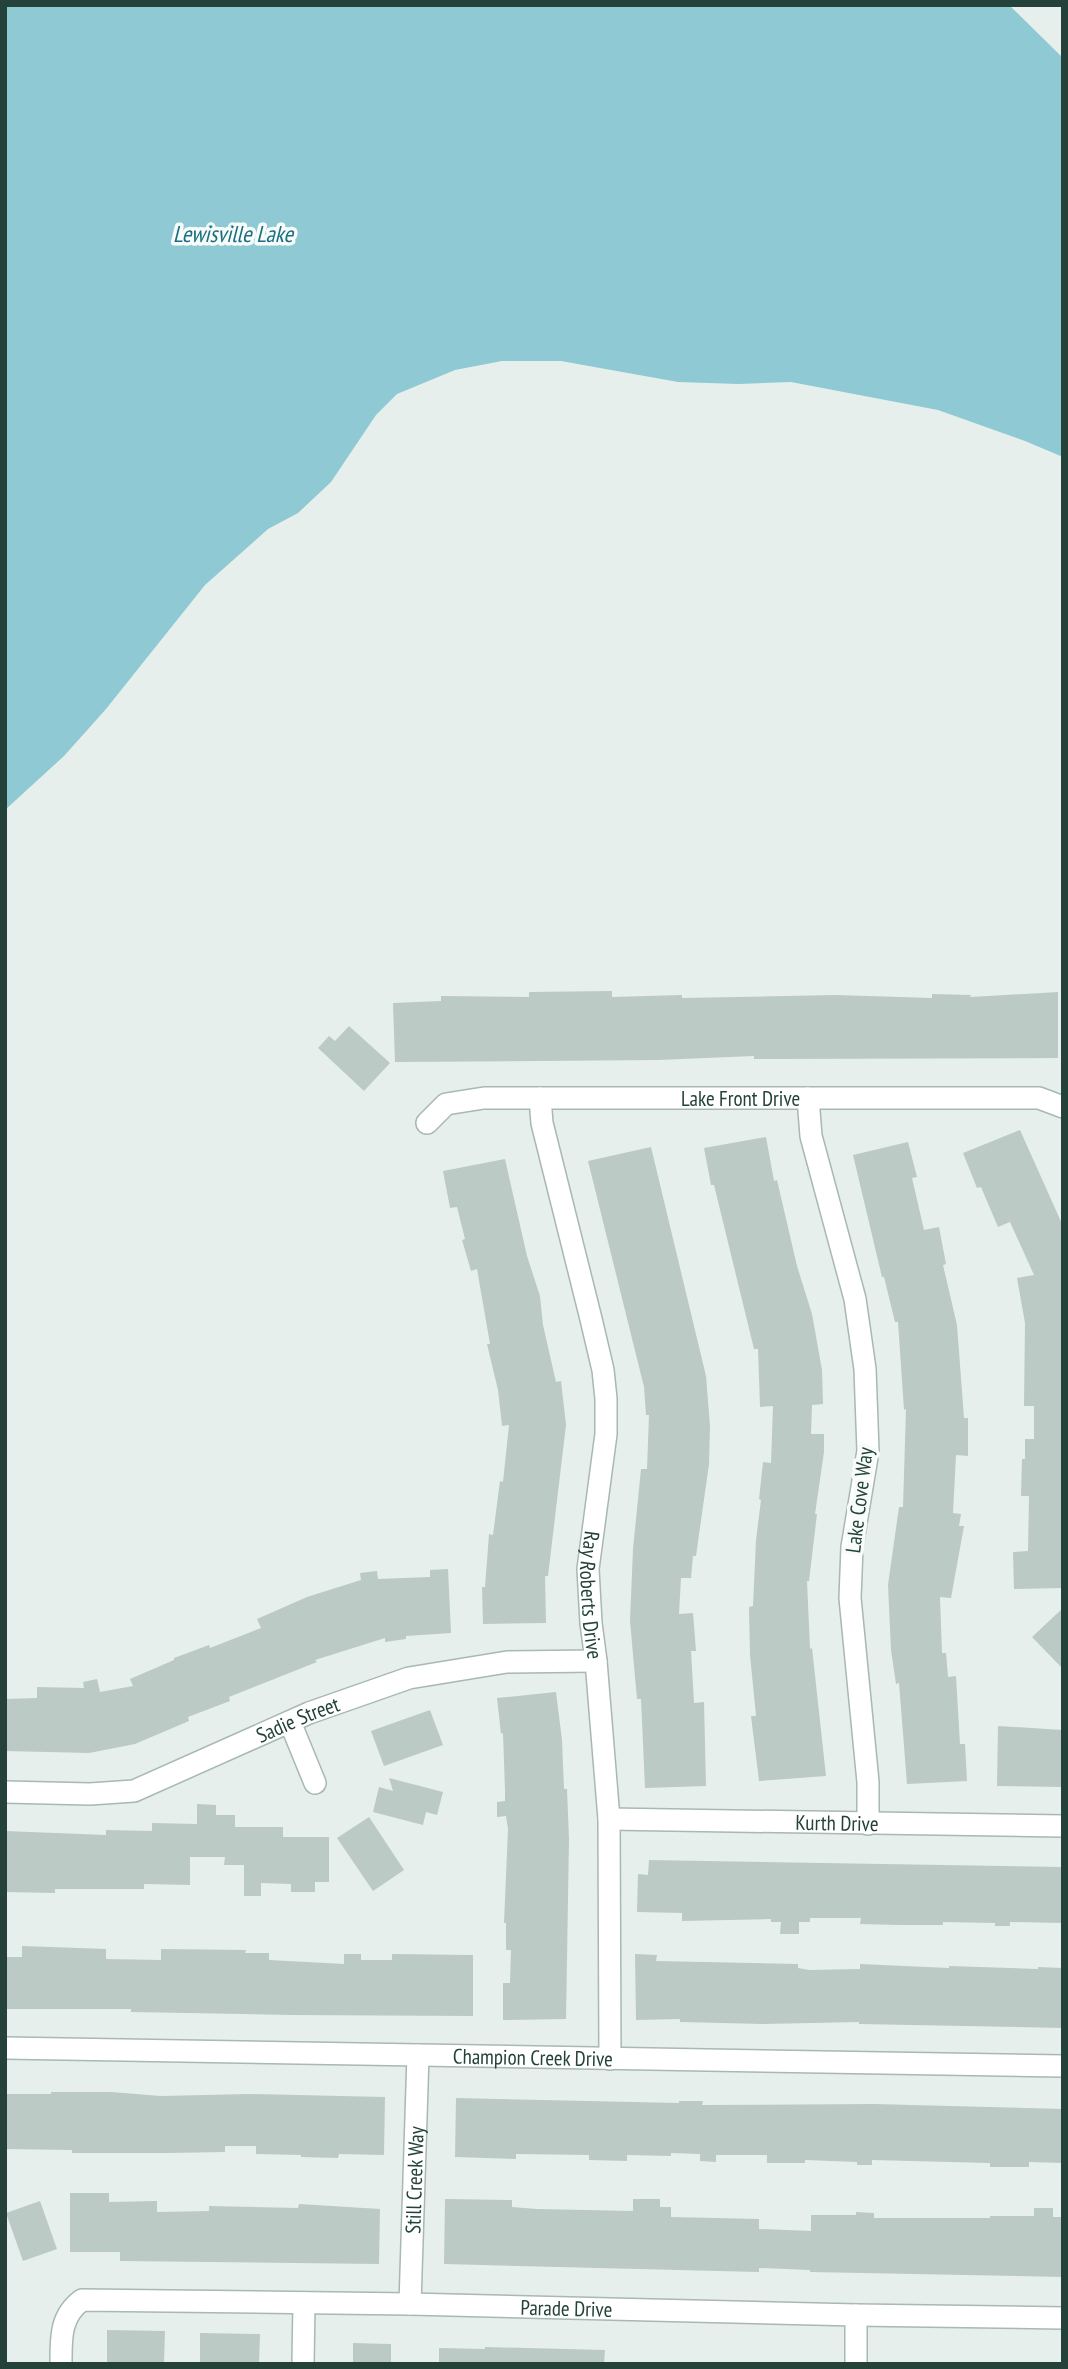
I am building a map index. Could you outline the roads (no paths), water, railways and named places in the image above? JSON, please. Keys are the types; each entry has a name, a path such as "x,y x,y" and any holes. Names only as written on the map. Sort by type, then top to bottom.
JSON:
{"street":[{"name":"Lake Front Drive","path":"427,1123 446,1104 484,1098 1039,1098 1063,1107"},
{"name":"Ray Roberts Drive","path":"540,1098 542,1124 597,1344 606,1399 606,1434 588,1569 609,1819 610,2059"},
{"name":"Lake Cove Way","path":"808,1098 811,1136 855,1299 865,1369 868,1451 852,1547 850,1598 868,1782 868,1824"},
{"name":"Sadie Street","path":"5,1792 90,1794 134,1791 309,1713 409,1678 508,1662 596,1661"},
{"path":"290,1722 316,1783"},
{"name":"Kurth Drive","path":"609,1819 1063,1826"},
{"name":"Champion Creek Drive","path":"5,2048 1063,2066"},
{"name":"Still Creek Way","path":"410,2304 418,2055"},
{"name":"Parade Drive","path":"61,2364 61,2331 70,2309 82,2300 1063,2318"},
{"path":"303,2364 304,2303"},
{"path":"856,2315 856,2364"}],"water":[{"name":"Lewisville Lake","path":"5,5 1009,5 1063,58 1063,457 938,410 791,382 678,382 561,361 502,361 455,370 397,394 376,415 331,482 298,513 268,529 205,585 106,709 64,756 5,810"}]}
